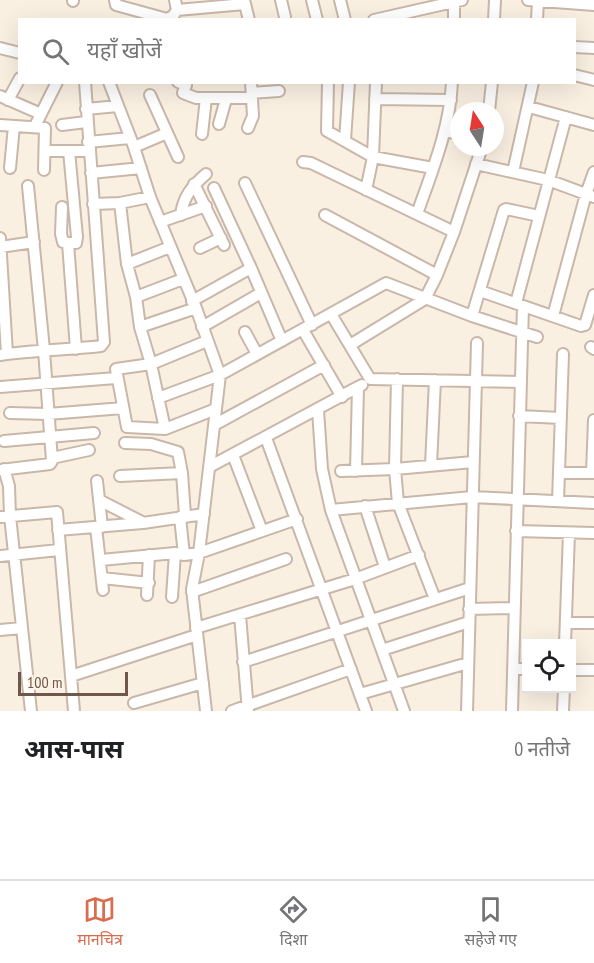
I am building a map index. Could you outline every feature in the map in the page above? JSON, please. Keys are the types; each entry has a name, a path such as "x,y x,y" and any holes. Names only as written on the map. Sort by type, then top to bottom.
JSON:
{"street":[{"path":"115,0 116,5 163,18"},
{"path":"281,0 285,16"},
{"path":"312,0 316,18"},
{"path":"340,0 344,18"},
{"path":"401,0 401,15"},
{"path":"382,18 458,0 454,18"},
{"path":"494,18 495,0"},
{"path":"537,18 535,0 594,5"},
{"path":"169,18 173,16 176,5 244,2 248,18"},
{"path":"576,47 594,48"},
{"path":"0,48 18,52"},
{"path":"576,76 594,80"},
{"path":"18,80 4,98 41,114"},
{"path":"34,126 56,84"},
{"path":"0,238 3,354 101,346 104,342 86,122 85,84"},
{"path":"110,84 150,198 194,304 220,375 199,553 192,592 206,711"},
{"path":"183,84 186,85 183,93 196,98 226,99 251,91 279,91"},
{"path":"328,84 327,131 373,157 433,168"},
{"path":"345,140 349,84"},
{"path":"366,190 373,157 376,84"},
{"path":"417,213 445,131 452,84"},
{"path":"490,102 492,84"},
{"path":"513,172 533,84"},
{"path":"248,128 253,116 251,91"},
{"path":"150,95 178,157"},
{"path":"202,134 206,98"},
{"path":"219,124 226,99"},
{"path":"375,99 451,100"},
{"path":"86,109 118,106"},
{"path":"529,107 594,125"},
{"path":"512,711 516,500 523,333 519,305 548,180 566,117"},
{"path":"62,125 86,122"},
{"path":"0,125 44,126 46,130 44,171"},
{"path":"10,168 14,126"},
{"path":"445,131 450,132"},
{"path":"45,151 69,151 132,142 167,133"},
{"path":"62,207 63,242 76,243 69,151"},
{"path":"350,345 425,299 454,232 479,156"},
{"path":"303,162 311,163 454,232"},
{"path":"476,164 548,180 590,195"},
{"path":"91,173 141,168"},
{"path":"553,316 590,195 594,171"},
{"path":"181,215 182,203 194,184 206,174"},
{"path":"244,183 324,365 342,397"},
{"path":"194,184 223,241 200,248"},
{"path":"27,186 44,350 52,458 50,464 2,470 9,486 5,516 14,554 32,711"},
{"path":"214,188 282,340"},
{"path":"93,204 120,203 150,198"},
{"path":"120,203 127,264 165,429"},
{"path":"160,222 206,206"},
{"path":"472,316 504,210 506,208 540,216"},
{"path":"325,215 437,275"},
{"path":"0,247 34,242"},
{"path":"68,243 76,349"},
{"path":"127,264 170,247"},
{"path":"140,327 194,304 251,268"},
{"path":"136,297 183,279"},
{"path":"158,398 220,375 386,283 472,316 537,337"},
{"path":"480,291 584,326 594,296"},
{"path":"202,327 261,293"},
{"path":"331,314 370,379"},
{"path":"245,332 257,354"},
{"path":"207,341 151,364 116,369 116,378 127,427 165,429 216,409"},
{"path":"466,711 477,344"},
{"path":"558,501 563,354"},
{"path":"214,425 324,365"},
{"path":"0,387 116,378"},
{"path":"209,467 342,397 370,379 521,382"},
{"path":"397,379 395,469 398,503 435,599"},
{"path":"431,465 435,380"},
{"path":"356,471 358,387"},
{"path":"10,413 48,414 123,408"},
{"path":"318,410 322,469 331,510 404,711"},
{"path":"519,417 561,418"},
{"path":"559,473 593,473 594,420"},
{"path":"4,441 94,433"},
{"path":"266,438 360,694 363,710"},
{"path":"124,443 151,444 178,452 182,472 182,516 180,554 172,597"},
{"path":"52,458 89,450"},
{"path":"232,455 262,531"},
{"path":"341,471 474,462"},
{"path":"120,476 182,472"},
{"path":"97,481 103,591"},
{"path":"331,510 472,497 594,502"},
{"path":"99,500 143,523"},
{"path":"365,506 385,567"},
{"path":"5,516 57,512 74,711"},
{"path":"58,530 143,523 204,514"},
{"path":"101,561 149,555 199,553 297,519"},
{"path":"516,531 594,533"},
{"path":"565,639 569,533"},
{"path":"0,556 59,550"},
{"path":"147,595 149,555"},
{"path":"71,676 240,615 355,579 419,555"},
{"path":"192,592 286,559"},
{"path":"102,578 149,583"},
{"path":"243,662 470,588"},
{"path":"469,609 514,608"},
{"path":"240,615 248,708"},
{"path":"382,650 469,622"},
{"path":"566,623 594,623"},
{"path":"0,630 22,628"},
{"path":"360,694 468,663"},
{"path":"232,711 248,708 351,669"},
{"path":"513,669 522,669"},
{"path":"576,670 594,670"},
{"path":"134,703 203,683"},
{"path":"563,711 564,693"}]}
